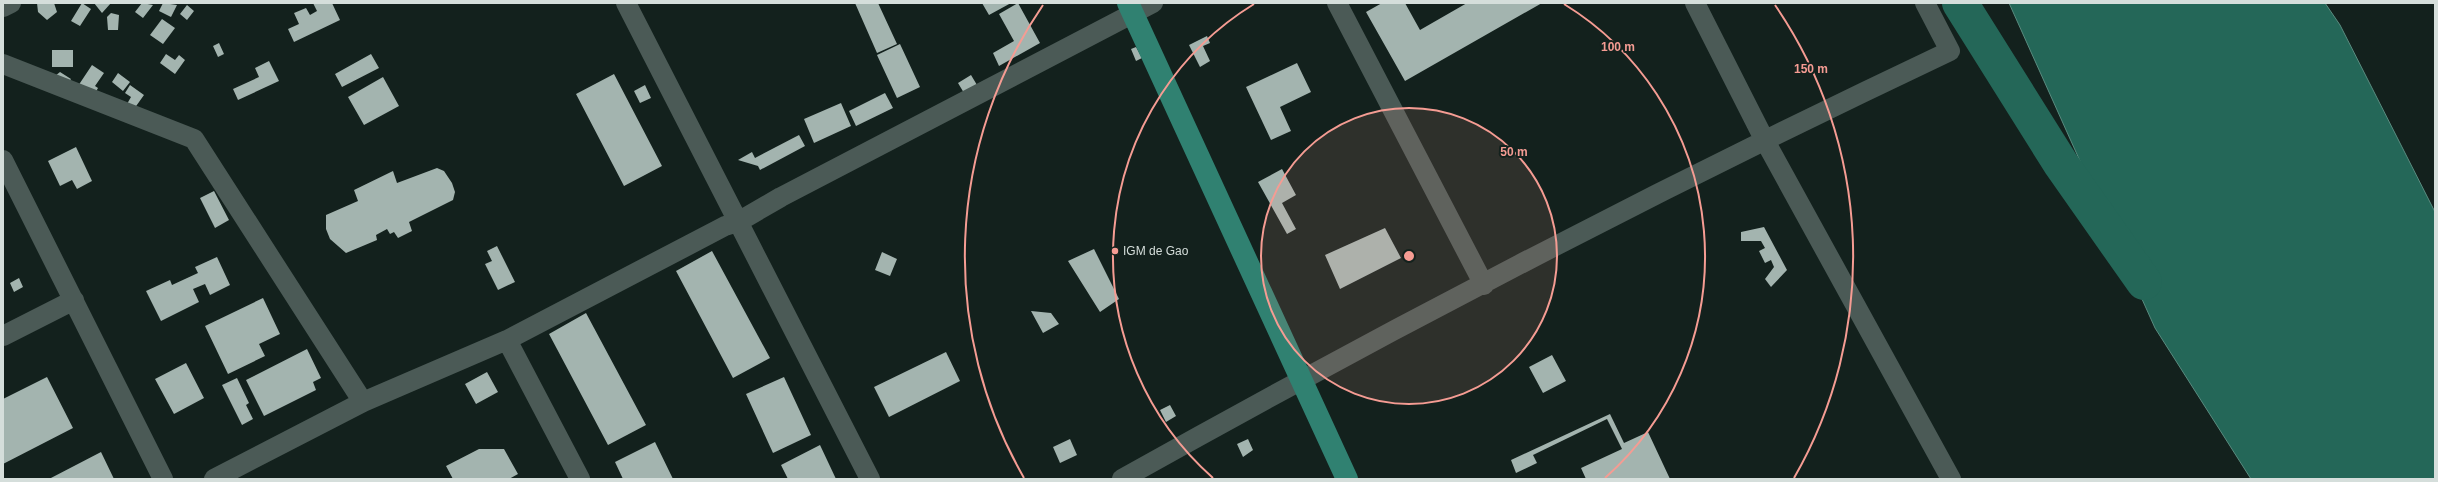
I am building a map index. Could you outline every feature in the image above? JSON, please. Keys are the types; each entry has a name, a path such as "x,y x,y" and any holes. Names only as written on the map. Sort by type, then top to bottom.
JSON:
{"main road":[{"path":"1130,8 1347,479"}],"street":[{"path":"3,7 11,3"},
{"path":"626,3 870,479"},
{"path":"214,479 363,402 507,340 725,226 738,222 781,196 1130,8 1153,3"},
{"path":"1337,3 1484,284"},
{"path":"1695,3 1764,139 1951,479"},
{"path":"1122,479 1300,379 1764,139 1950,51 1925,3"},
{"path":"3,64 194,139 363,402"},
{"path":"3,160 163,479"},
{"path":"3,336 74,300"},
{"path":"507,340 580,479"}],"shaded area":[{"path":"2009,3 2325,3 2340,25 2435,212 2435,479 2251,479 2155,328"}],"building":[{"path":"37,3 54,3 57,12 47,20 38,12"},
{"path":"82,3 91,9 80,26 71,21"},
{"path":"94,3 111,3 102,13"},
{"path":"142,3 153,5 143,18 135,12"},
{"path":"163,3 177,5 171,17 159,11"},
{"path":"313,3 332,3 340,20 294,42 288,29 299,24 294,13 306,8 310,15 317,11"},
{"path":"855,3 878,3 897,44 877,53"},
{"path":"982,3 1011,3 989,15"},
{"path":"1018,3 1040,43 999,66 993,53 1014,41 999,14"},
{"path":"1382,3 1405,3 1420,30 1467,3 1542,3 1405,81 1366,12"},
{"path":"187,5 194,11 187,20 180,14"},
{"path":"111,13 119,15 118,30 108,30 107,17"},
{"path":"162,19 175,28 163,44 150,35"},
{"path":"1207,36 1210,43 1203,46 1210,61 1200,67 1189,45"},
{"path":"219,43 224,54 218,57 213,46"},
{"path":"900,44 920,87 897,98 877,55"},
{"path":"1136,47 1142,58 1136,61 1131,49"},
{"path":"52,50 73,50 73,67 52,67"},
{"path":"166,54 175,60 179,55 185,60 175,74 160,63"},
{"path":"371,54 379,68 342,87 335,74"},
{"path":"269,61 279,81 238,100 233,89 259,77 255,68"},
{"path":"1297,63 1311,92 1280,107 1291,131 1271,140 1246,87"},
{"path":"92,65 104,73 95,86 98,88 94,95 78,86"},
{"path":"60,72 71,79 67,85 55,76"},
{"path":"118,73 130,82 123,91 112,82"},
{"path":"614,74 662,166 624,186 576,94"},
{"path":"971,75 977,85 964,93 958,83"},
{"path":"383,77 399,106 364,125 348,97"},
{"path":"130,85 144,95 134,109 127,104 131,97 125,93"},
{"path":"645,85 651,98 640,103 634,91"},
{"path":"885,93 893,108 856,126 849,111"},
{"path":"841,103 851,126 814,143 804,119"},
{"path":"799,135 805,146 760,170 758,166 738,160 752,152 755,158"},
{"path":"76,147 92,181 77,189 72,180 60,186 48,161"},
{"path":"437,168 444,171 452,183 455,192 453,200 409,222 412,231 398,238 394,232 390,234 387,229 376,235 377,240 346,253 330,239 326,229 326,215 358,201 354,190 393,171 397,183"},
{"path":"1282,169 1296,195 1282,203 1296,229 1287,234 1258,182"},
{"path":"214,191 229,220 215,228 200,198"},
{"path":"1764,227 1787,270 1771,287 1765,279 1774,267 1771,260 1765,263 1759,251 1765,248 1761,241 1741,241 1741,232"},
{"path":"1385,228 1401,258 1340,289 1325,255"},
{"path":"497,246 515,282 498,290 485,264 492,261 487,251"},
{"path":"1094,249 1119,299 1100,312 1068,261"},
{"path":"712,251 770,358 733,378 676,271"},
{"path":"882,252 897,259 890,276 875,270"},
{"path":"217,257 230,285 210,295 205,284 193,289 199,302 161,321 146,291 170,280 172,285 198,273 195,267"},
{"path":"19,278 23,287 14,292 10,283"},
{"path":"263,298 280,334 259,344 265,356 228,374 205,326"},
{"path":"1031,311 1051,313 1059,324 1043,333"},
{"path":"586,313 646,425 608,445 549,334"},
{"path":"307,349 321,378 313,382 316,390 264,416 246,380"},
{"path":"946,352 960,381 889,417 874,387"},
{"path":"1552,355 1566,381 1543,393 1529,367"},
{"path":"186,363 204,398 174,414 155,379"},
{"path":"487,372 498,392 476,404 465,384"},
{"path":"47,377 73,428 3,464 3,399"},
{"path":"784,377 811,435 773,453 746,394"},
{"path":"237,378 249,403 246,405 253,419 242,425 222,385"},
{"path":"1170,405 1176,416 1166,422 1160,410"},
{"path":"1610,414 1624,443 1648,432 1670,479 1586,479 1581,468 1622,449 1607,419 1533,455 1537,463 1516,473 1511,460"},
{"path":"1070,439 1077,455 1060,463 1053,447"},
{"path":"1248,439 1253,450 1243,457 1237,444"},
{"path":"655,442 673,479 623,479 615,462"},
{"path":"820,445 836,479 788,479 781,465"},
{"path":"479,449 504,449 518,474 509,479 453,479 446,466"},
{"path":"101,452 114,479 49,479"}],"waterway":[{"path":"1960,3 2061,164 2144,282"}],"place":[{"name":"IGM de Gao","path":"1115,251"}]}
